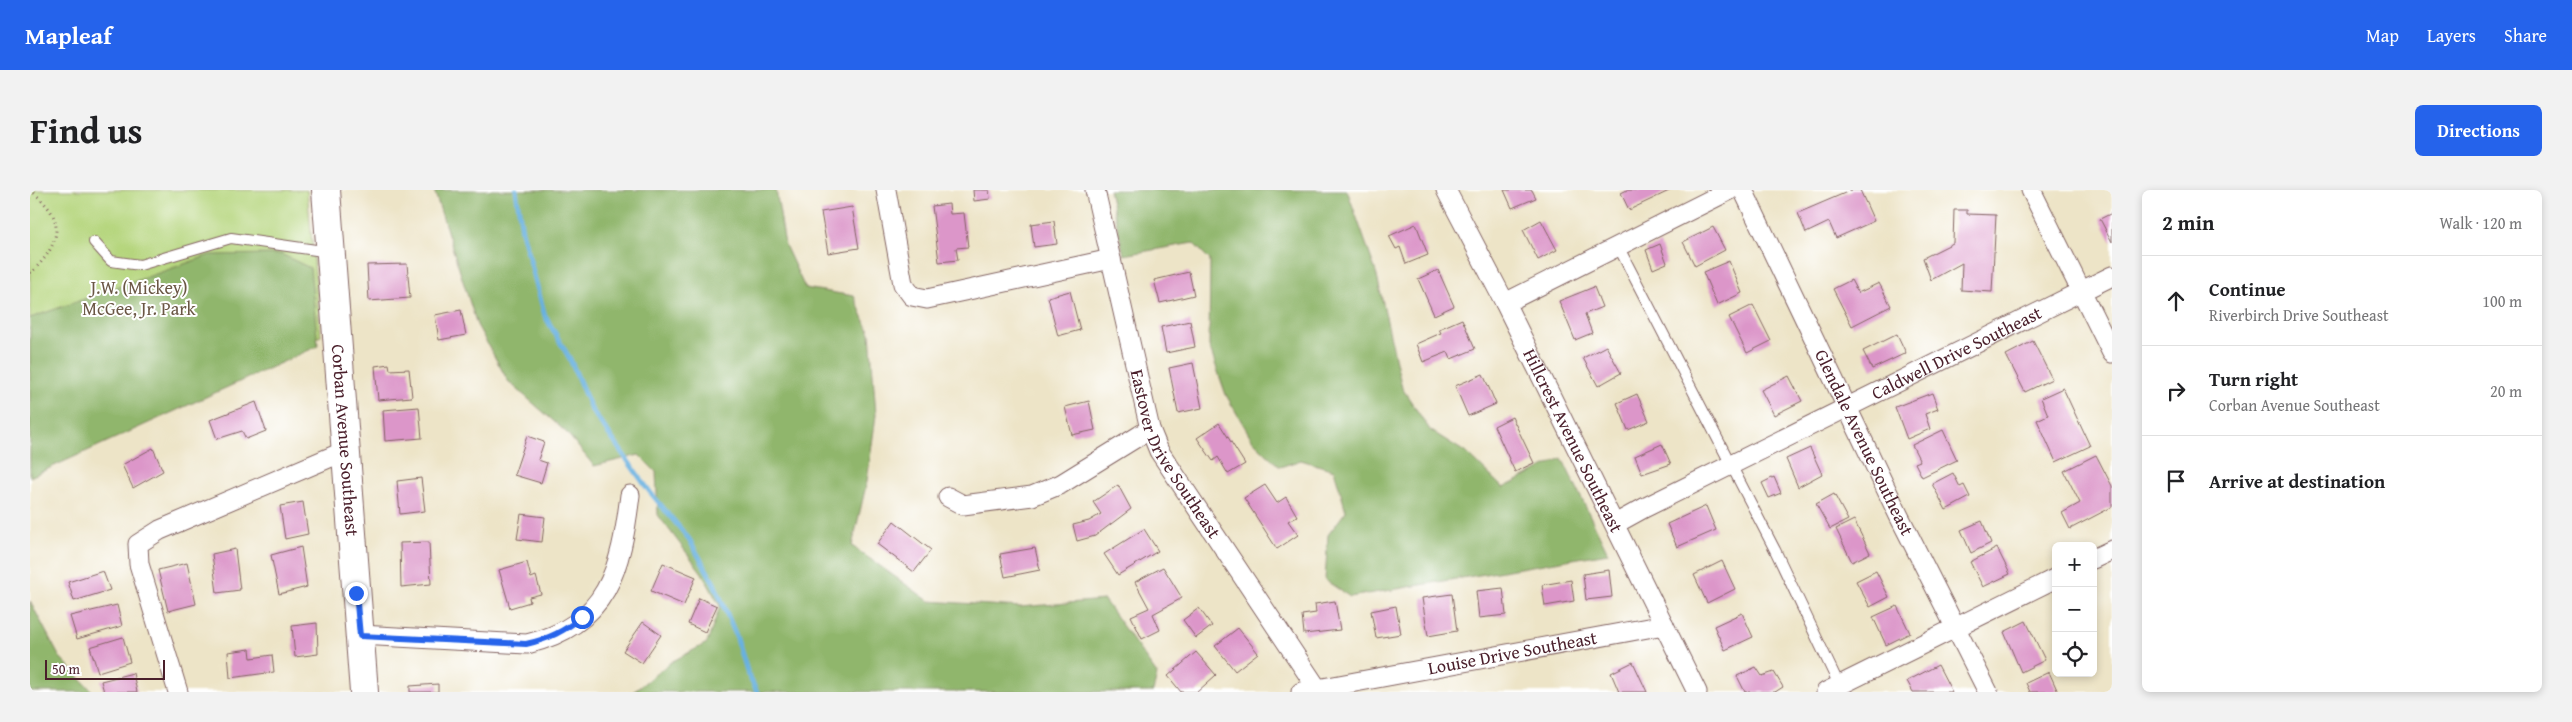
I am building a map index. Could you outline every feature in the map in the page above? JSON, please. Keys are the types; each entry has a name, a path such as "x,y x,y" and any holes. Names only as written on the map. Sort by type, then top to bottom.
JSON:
{"main road":[{"name":"Corban Avenue Southeast","path":"326,190 364,692"}],"street":[{"path":"886,190 903,284 912,296 927,299 1111,260"},
{"name":"Eastover Drive Southeast","path":"1095,190 1150,429 1169,470 1309,690"},
{"name":"Hillcrest Avenue Southeast","path":"1446,190 1505,303 1697,692"},
{"path":"1505,303 1730,190"},
{"name":"Glendale Avenue Southeast","path":"1743,190 1899,516 1988,692"},
{"path":"2031,190 2112,352"},
{"name":"Caldwell Drive Southeast","path":"1615,524 1730,464 2112,276"},
{"path":"948,497 963,505 1032,496 1061,484 1150,429"},
{"path":"178,692 139,564 138,544 160,530 345,451"},
{"path":"360,636 526,644 545,640 564,631 599,601 612,580 625,540 630,495"},
{"path":"2097,557 2112,550"},
{"path":"1836,690 2052,580"},
{"name":"Louise Drive Southeast","path":"1309,690 1664,625"}],"lane":[{"path":"94,242 111,261 140,265 231,238 331,252"},
{"path":"1618,246 1775,550 1836,690"}],"path":[{"path":"30,273 41,264 49,252 55,235 55,219 31,190"}],"green space":[{"name":"J.W. (Mickey) McGee, Jr. Park","path":"30,190 307,190 321,336 30,468"},
{"path":"434,190 776,190 785,245 805,288 854,296 870,333 876,415 867,481 852,546 929,601 1020,607 1104,600 1157,674 1153,692 633,692 671,662 707,643 720,606 702,573 658,515 656,472 639,455 594,466 567,433 508,381 477,325"},
{"path":"1109,190 1347,190 1376,272 1402,388 1430,430 1468,454 1503,488 1562,458 1608,553 1350,597 1325,580 1328,535 1346,511 1334,470 1301,460 1280,467 1253,441 1226,395 1209,346 1210,260 1193,243 1124,255"},
{"path":"281,254 310,268 318,346 30,477 30,318 210,255"},
{"path":"30,601 59,656 93,692 30,692"}],"building":[{"path":"973,190 989,190 990,199 974,201"},
{"path":"1504,190 1532,190 1536,198 1512,208"},
{"path":"1627,190 1671,190 1629,210 1621,193"},
{"path":"1852,190 1860,190 1874,221 1836,238 1829,222 1806,233 1798,213"},
{"path":"949,204 950,214 964,213 968,247 956,248 958,260 939,262 932,206"},
{"path":"852,207 859,248 828,253 821,212"},
{"path":"1954,210 1967,210 1967,214 1996,215 1992,292 1961,290 1962,263 1931,280 1923,258 1953,243"},
{"path":"2112,213 2112,242 2100,219"},
{"path":"1541,220 1557,250 1538,260 1523,230"},
{"path":"1054,221 1057,244 1034,247 1031,224"},
{"path":"1416,224 1428,255 1406,264 1400,247 1396,249 1389,236"},
{"path":"1713,227 1725,250 1695,266 1683,242"},
{"path":"1660,244 1667,263 1653,269 1646,250"},
{"path":"1729,261 1742,293 1717,305 1703,272"},
{"path":"407,264 410,298 369,301 367,265"},
{"path":"1438,270 1454,306 1434,315 1418,279"},
{"path":"1189,272 1194,295 1160,303 1154,280"},
{"path":"1851,280 1858,293 1879,283 1891,306 1852,326 1833,289"},
{"path":"1594,287 1602,307 1585,314 1592,333 1575,340 1559,301"},
{"path":"1070,291 1080,330 1058,336 1048,297"},
{"path":"1753,305 1771,341 1747,353 1729,317"},
{"path":"461,310 466,335 439,340 435,315"},
{"path":"1462,319 1475,349 1451,359 1448,352 1423,362 1416,344 1441,333 1439,329"},
{"path":"1190,321 1195,347 1166,353 1161,327"},
{"path":"1897,334 1906,353 1872,369 1863,351"},
{"path":"2033,341 2052,379 2025,392 2006,355"},
{"path":"1606,346 1621,373 1598,386 1583,358"},
{"path":"1193,363 1202,408 1178,413 1169,368"},
{"path":"389,364 390,370 409,369 412,397 378,400 375,366"},
{"path":"1483,374 1496,404 1468,416 1455,386"},
{"path":"1789,376 1802,401 1774,415 1761,390"},
{"path":"2063,388 2090,446 2056,462 2037,420 2048,415 2041,398"},
{"path":"1932,393 1938,409 1925,414 1930,429 1907,439 1895,407"},
{"path":"1637,394 1649,421 1628,430 1617,403"},
{"path":"1089,401 1095,430 1072,435 1065,407"},
{"path":"256,402 266,431 246,439 242,431 217,439 210,420"},
{"path":"419,407 422,438 385,441 383,410"},
{"path":"1512,417 1534,463 1515,472 1494,426"},
{"path":"1219,423 1245,464 1228,474 1218,457 1213,461 1197,438"},
{"path":"1943,430 1957,460 1922,477 1915,463 1920,461 1912,445"},
{"path":"527,436 544,442 538,460 547,463 541,483 514,475"},
{"path":"1662,444 1671,464 1642,474 1635,456"},
{"path":"153,448 163,471 133,488 122,465"},
{"path":"1810,448 1822,474 1798,487 1786,459"},
{"path":"2096,455 2112,486 2112,507 2070,529 2062,513 2080,503 2064,471"},
{"path":"1953,473 1960,487 1964,485 1970,497 1946,510 1932,484"},
{"path":"1774,477 1781,493 1769,498 1762,483"},
{"path":"421,478 425,511 400,514 397,481"},
{"path":"1118,485 1131,509 1095,536 1077,541 1073,525 1089,521 1101,514 1093,502"},
{"path":"1265,485 1277,503 1286,497 1297,516 1288,521 1298,535 1277,549 1244,498"},
{"path":"1834,494 1848,520 1830,529 1816,504"},
{"path":"303,502 308,534 285,539 280,506"},
{"path":"1706,506 1716,530 1677,547 1667,524"},
{"path":"521,514 545,517 542,542 517,539"},
{"path":"1854,520 1870,553 1852,562 1836,529"},
{"path":"894,521 931,550 914,572 877,544"},
{"path":"1982,521 1991,543 1971,553 1961,530"},
{"path":"1144,529 1158,551 1118,575 1104,554"},
{"path":"429,542 431,584 401,587 400,543"},
{"path":"301,547 307,587 279,594 271,555"},
{"path":"1035,548 1040,570 1005,577 1000,554"},
{"path":"1997,548 2010,574 1983,587 1970,562"},
{"path":"235,549 240,590 217,593 212,554"},
{"path":"1722,561 1735,589 1707,603 1694,575"},
{"path":"527,562 531,578 536,576 541,594 529,597 530,602 510,608 499,570"},
{"path":"187,563 196,604 168,611 158,570"},
{"path":"663,563 696,577 684,605 651,591"},
{"path":"1163,567 1182,598 1153,614 1160,630 1142,639 1131,616 1149,608 1135,582"},
{"path":"1609,570 1612,597 1586,600 1583,574"},
{"path":"103,571 110,590 74,601 68,582"},
{"path":"1876,571 1889,597 1870,607 1856,581"},
{"path":"1571,580 1574,601 1545,606 1542,585"},
{"path":"1503,588 1506,615 1479,618 1476,591"},
{"path":"1452,594 1457,631 1428,636 1422,598"},
{"path":"699,598 717,606 705,632 688,624"},
{"path":"1335,601 1340,630 1304,634 1302,615 1316,613 1315,604"},
{"path":"117,605 122,626 77,639 70,616"},
{"path":"1396,606 1401,634 1376,638 1371,611"},
{"path":"1897,606 1910,633 1886,645 1873,617"},
{"path":"1199,608 1212,626 1196,638 1183,620"},
{"path":"1742,613 1753,637 1725,650 1714,626"},
{"path":"2026,621 2045,660 2021,672 2004,632"},
{"path":"643,622 661,635 642,663 623,651"},
{"path":"317,623 318,654 295,657 292,626"},
{"path":"1238,628 1258,653 1235,671 1215,646"},
{"path":"123,637 130,662 98,672 90,647"},
{"path":"250,649 251,658 272,655 274,672 230,678 228,652"},
{"path":"1196,652 1216,675 1197,692 1181,692 1168,676"},
{"path":"1633,662 1647,692 1619,692 1611,673"},
{"path":"1938,665 1952,692 1913,692 1907,681"},
{"path":"1756,667 1762,676 1774,672 1783,687 1775,692 1745,692 1737,676"},
{"path":"2049,672 2058,692 2030,692 2026,683"},
{"path":"133,673 137,692 104,692 101,681"},
{"path":"438,684 438,692 410,692 410,686"}],"waterway":[{"path":"516,190 522,231 545,316 570,359 591,409 650,492 689,539 714,583 737,638 748,674 757,692"}],"route":[{"path":"356,593 360,636 526,644 545,640 564,631 582,617"}]}
